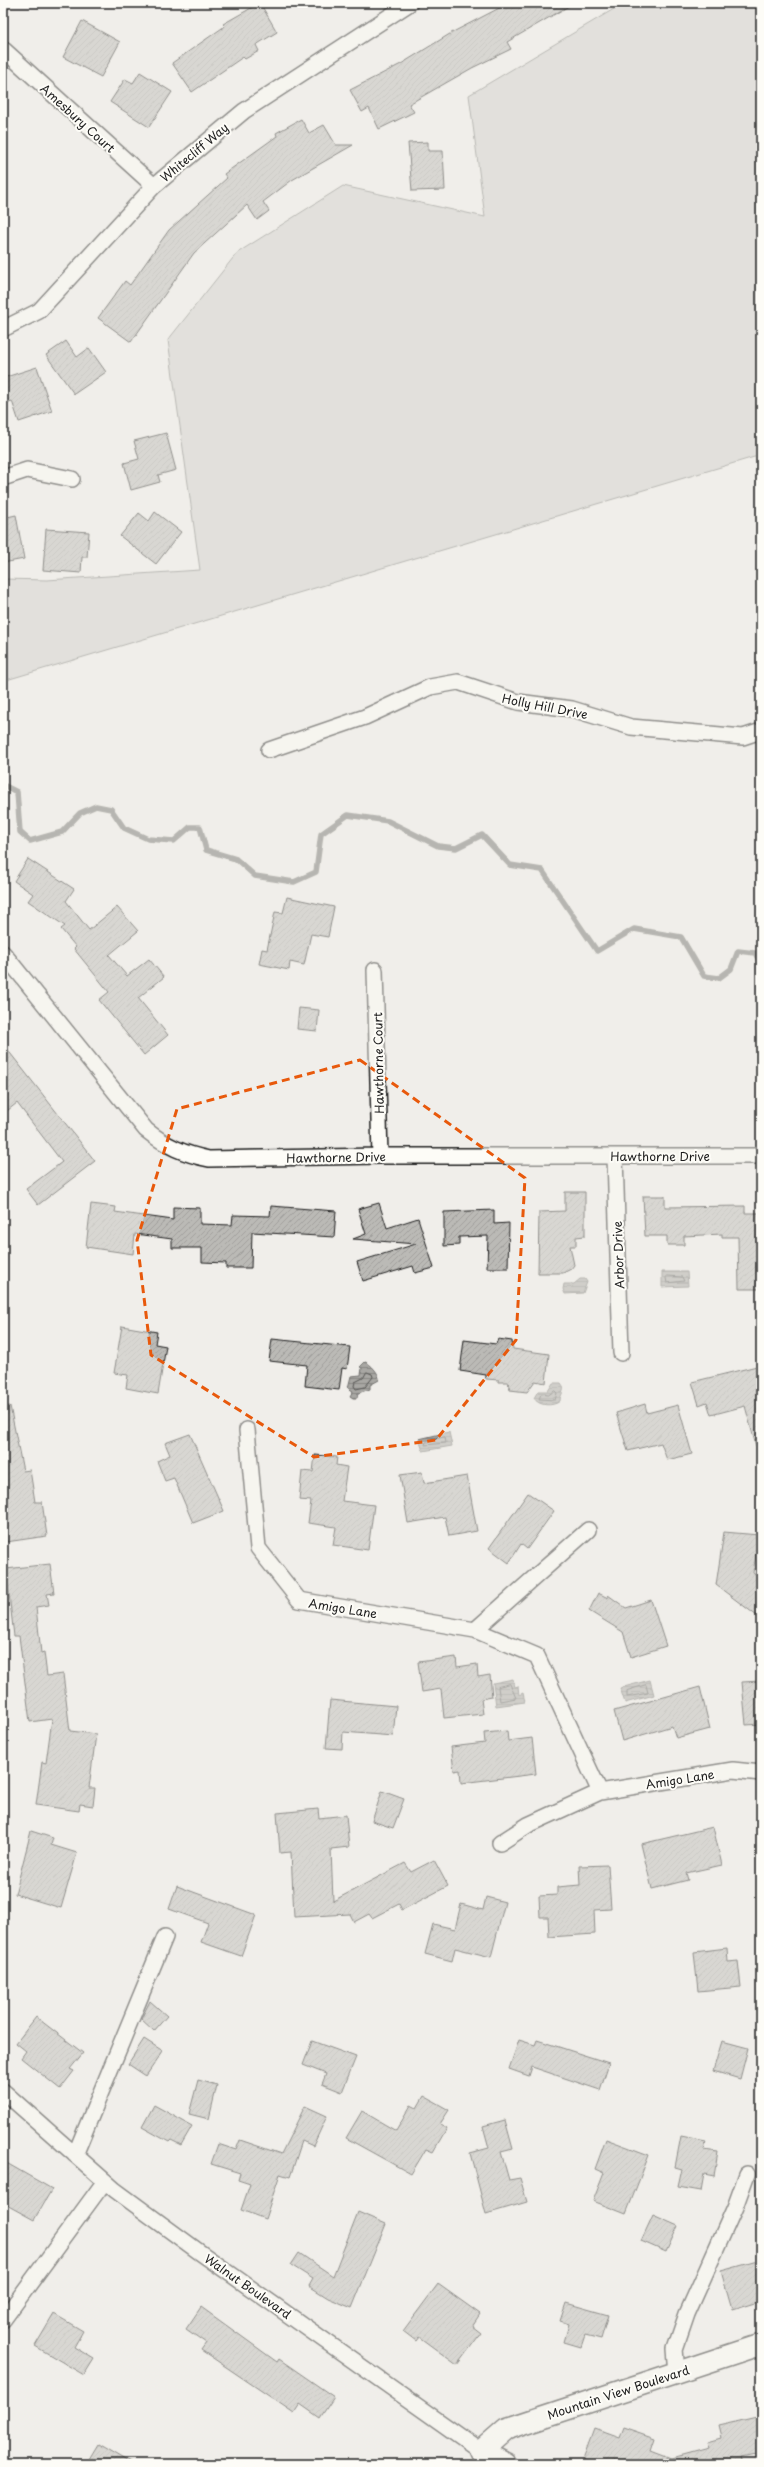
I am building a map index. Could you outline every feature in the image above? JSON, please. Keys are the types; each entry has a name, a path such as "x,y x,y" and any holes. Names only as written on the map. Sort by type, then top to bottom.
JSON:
{"street":[{"name":"Whitecliff Way","path":"3,329 39,311 154,186 244,111 410,3"},
{"name":"Amesbury Court","path":"3,49 154,186"},
{"path":"3,478 27,470 72,479"},
{"name":"Holly Hill Drive","path":"269,750 365,717 430,687 458,682 518,702 572,709 631,727 743,737 761,731"},
{"name":"Hawthorne Drive","path":"3,953 146,1130 164,1145 188,1155 209,1158 380,1156 761,1156"},
{"name":"Hawthorne Court","path":"375,970 380,1156"},
{"name":"Arbor Drive","path":"616,1156 621,1353"},
{"name":"Amigo Lane","path":"247,1430 258,1548 299,1600 475,1630 537,1656 600,1792"},
{"path":"475,1630 588,1530"},
{"name":"Amigo Lane","path":"500,1843 528,1825 600,1792 733,1770 761,1773"},
{"path":"75,2155 165,1937"},
{"name":"Walnut Boulevard","path":"3,2091 105,2181 198,2251 481,2451 506,2464"},
{"path":"677,2372 675,2349 687,2314 735,2207 747,2174"},
{"path":"3,2320 105,2181"},
{"name":"Mountain View Boulevard","path":"481,2451 506,2429 761,2345"}],"highlighted area":[{"path":"360,1060 525,1178 516,1340 436,1440 314,1457 151,1355 137,1240 177,1109"}],"shaded area":[{"path":"624,3 752,3 761,6 761,455 3,681 3,579 47,580 200,570 168,340 237,253 343,186 485,217 469,95"}],"water":[{"path":"662,1272 687,1272 688,1286 662,1287"},
{"path":"580,1279 585,1279 587,1282 583,1293 565,1294 563,1289 564,1284 574,1284"},
{"path":"365,1362 374,1369 379,1380 370,1385 370,1389 358,1393 357,1398 353,1398 350,1396 353,1391 348,1388 351,1376 361,1375 362,1368 360,1367"},
{"path":"553,1383 561,1383 563,1385 560,1401 554,1404 546,1405 536,1401 534,1398 538,1391 548,1391"},
{"path":"449,1432 452,1446 423,1451 419,1439"},
{"path":"513,1679 515,1687 518,1686 519,1695 523,1693 525,1702 496,1706 493,1683"},
{"path":"650,1680 654,1695 625,1703 620,1688"}],"building":[{"path":"260,3 277,32 256,45 259,51 245,59 243,57 192,92 172,63 225,26 223,24"},
{"path":"509,3 574,3 507,42 511,49 472,68 409,104 414,112 379,129 369,108 362,112 350,90 401,64 453,32"},
{"path":"82,21 120,42 101,77 63,57"},
{"path":"140,72 172,92 149,127 110,102 125,79 133,83"},
{"path":"301,119 309,133 324,125 336,145 353,145 292,180 263,202 269,211 257,220 247,205 194,253 131,342 98,318 125,281 130,285 169,230 227,178 224,174 277,136 276,133"},
{"path":"428,142 428,151 443,151 445,190 412,191 408,143"},
{"path":"66,341 77,357 89,348 106,372 74,394 46,355"},
{"path":"37,367 52,411 19,422 12,401 3,404 3,378"},
{"path":"166,433 176,470 158,475 160,482 131,490 124,463 139,459 134,441"},
{"path":"155,512 181,532 156,564 120,536 139,513 149,521"},
{"path":"16,515 24,559 3,563 3,518"},
{"path":"46,529 89,532 87,557 82,557 81,573 43,570"},
{"path":"28,859 74,889 66,901 89,930 117,907 138,931 109,955 127,976 149,959 164,977 138,998 168,1035 144,1055 99,1000 109,992 74,949 76,947 61,929 65,926 28,901 33,894 14,881"},
{"path":"287,897 334,907 328,937 311,934 304,965 290,962 289,970 259,964 262,949 267,950 275,912 283,913"},
{"path":"299,1008 319,1010 317,1031 297,1029"},
{"path":"3,1044 95,1161 38,1205 26,1189 62,1162 17,1103 3,1114"},
{"path":"565,1192 585,1192 585,1236 576,1237 576,1246 570,1246 574,1265 571,1269 563,1273 538,1273 539,1212 565,1211"},
{"path":"643,1196 665,1196 665,1207 745,1206 745,1213 761,1213 761,1289 739,1289 738,1237 722,1237 722,1234 684,1236 684,1245 667,1245 667,1236 645,1236"},
{"path":"379,1203 387,1228 418,1218 434,1268 415,1273 413,1266 363,1281 357,1262 416,1244 353,1239 366,1234 358,1209"},
{"path":"91,1204 116,1207 115,1212 173,1220 173,1207 200,1208 200,1224 232,1225 233,1215 270,1216 271,1206 336,1211 334,1237 252,1232 251,1268 226,1268 226,1263 202,1262 202,1248 172,1248 172,1239 135,1234 133,1254 86,1247"},
{"path":"494,1210 494,1224 509,1223 508,1268 487,1268 488,1236 459,1237 459,1245 444,1246 444,1212"},
{"path":"122,1326 157,1332 155,1344 166,1346 158,1394 126,1388 128,1375 114,1373"},
{"path":"272,1339 350,1347 347,1369 342,1368 339,1390 305,1386 307,1365 269,1361"},
{"path":"498,1339 512,1341 513,1349 549,1354 546,1383 535,1381 527,1392 510,1390 508,1382 499,1382 499,1380 486,1379 486,1375 460,1371 464,1340 496,1344"},
{"path":"761,1365 761,1446 756,1446 745,1406 711,1415 707,1402 699,1405 692,1382"},
{"path":"645,1404 647,1413 678,1405 692,1454 667,1460 661,1443 628,1451 616,1413"},
{"path":"10,1406 23,1471 30,1470 35,1502 42,1502 47,1536 6,1542 3,1523 3,1407"},
{"path":"190,1434 224,1511 193,1523 174,1478 165,1481 157,1461 170,1455 165,1443"},
{"path":"315,1455 337,1457 336,1465 347,1467 342,1501 374,1505 368,1550 333,1545 336,1527 308,1523 311,1501 299,1500 302,1471 313,1472"},
{"path":"422,1472 424,1483 467,1476 477,1531 449,1536 445,1517 408,1523 400,1475"},
{"path":"528,1493 554,1511 527,1549 521,1544 509,1563 489,1548"},
{"path":"724,1532 759,1535 753,1573 761,1579 761,1619 716,1585"},
{"path":"50,1564 54,1593 47,1594 49,1605 36,1607 41,1653 44,1652 47,1676 63,1674 70,1731 96,1734 89,1788 95,1788 93,1806 80,1804 79,1811 36,1805 42,1762 46,1763 52,1719 30,1722 19,1636 14,1636 6,1569"},
{"path":"598,1593 608,1598 608,1595 626,1608 651,1600 666,1646 631,1657 623,1632 589,1611"},
{"path":"456,1657 457,1667 477,1664 478,1677 490,1675 492,1697 481,1699 483,1714 444,1718 441,1689 422,1692 418,1662"},
{"path":"761,1681 761,1724 746,1725 742,1682"},
{"path":"700,1687 710,1729 676,1738 672,1726 622,1741 614,1711"},
{"path":"330,1700 396,1706 393,1736 343,1732 342,1749 326,1748"},
{"path":"507,1731 508,1741 532,1738 536,1774 461,1783 460,1770 454,1771 451,1747 485,1743 484,1733"},
{"path":"382,1791 404,1799 393,1828 372,1821"},
{"path":"318,1809 319,1818 346,1815 349,1847 331,1849 333,1901 405,1863 411,1872 434,1860 448,1886 402,1910 399,1904 372,1918 369,1914 354,1922 350,1914 294,1917 291,1852 280,1853 277,1813"},
{"path":"713,1827 722,1865 686,1873 688,1880 652,1889 641,1844"},
{"path":"31,1831 53,1838 51,1845 77,1853 61,1908 15,1894"},
{"path":"608,1865 611,1909 594,1910 595,1934 549,1937 548,1917 540,1917 539,1896 557,1895 557,1887 580,1885 579,1866"},
{"path":"177,1886 256,1915 241,1956 201,1942 208,1923 169,1909"},
{"path":"486,1897 505,1902 491,1957 455,1948 452,1961 425,1954 433,1924 455,1929 461,1904 483,1910"},
{"path":"727,1948 728,1962 738,1961 741,1987 698,1991 694,1952"},
{"path":"150,2001 167,2016 154,2031 141,2019"},
{"path":"36,2017 83,2053 70,2069 74,2071 60,2089 21,2058 26,2051 16,2043"},
{"path":"144,2039 163,2051 146,2076 128,2064"},
{"path":"519,2040 535,2045 537,2040 609,2063 600,2090 532,2067 529,2076 509,2069"},
{"path":"312,2041 356,2057 342,2092 322,2084 326,2074 303,2065"},
{"path":"722,2041 748,2048 740,2079 713,2071"},
{"path":"198,2080 217,2085 209,2119 189,2114"},
{"path":"424,2096 449,2110 440,2124 447,2128 433,2152 426,2149 411,2174 346,2138 362,2111 396,2131 411,2105 417,2108"},
{"path":"154,2105 192,2126 181,2145 171,2140 169,2142 142,2127"},
{"path":"305,2106 327,2116 313,2146 302,2141 290,2177 280,2174 265,2219 241,2210 250,2184 238,2180 240,2173 211,2164 218,2144 236,2150 240,2140 281,2154"},
{"path":"505,2120 513,2149 501,2152 509,2180 520,2178 527,2202 486,2214 470,2153 489,2148 483,2126"},
{"path":"681,2136 706,2141 704,2150 718,2152 714,2176 704,2174 701,2191 678,2187 682,2169 675,2167"},
{"path":"606,2139 649,2155 626,2214 593,2201 604,2173 595,2169"},
{"path":"3,2161 52,2189 34,2220 3,2203"},
{"path":"358,2212 386,2224 352,2308 328,2298 309,2286 313,2279 291,2265 299,2253 333,2276"},
{"path":"653,2215 678,2226 666,2252 641,2241"},
{"path":"761,2260 761,2301 732,2310 721,2271"},
{"path":"438,2284 480,2314 472,2326 481,2333 457,2365 419,2337 416,2341 403,2331"},
{"path":"566,2303 608,2315 601,2339 585,2335 581,2347 564,2342 569,2324 560,2321"},
{"path":"201,2307 277,2362 279,2359 334,2397 320,2418 300,2404 294,2413 201,2350 206,2343 186,2329"},
{"path":"54,2314 83,2331 74,2347 94,2359 84,2375 35,2346"},
{"path":"761,2416 761,2454 742,2458 744,2464 625,2464 614,2460 612,2464 597,2464 583,2459 594,2429 619,2438 623,2427 655,2438 651,2450 672,2458 709,2448 707,2442 721,2438 718,2426"},
{"path":"98,2444 132,2464 86,2464"}],"waterway":[{"path":"3,785 17,792 20,832 30,841 62,832 80,813 96,806 111,809 124,828 148,839 174,841 190,827 200,827 206,850 236,859 255,876 294,882 316,872 321,834 348,815 388,821 438,846 456,848 482,835 510,865 542,870 597,951 634,929 681,937 704,976 719,978 731,969 738,951 755,953 761,964"}]}
